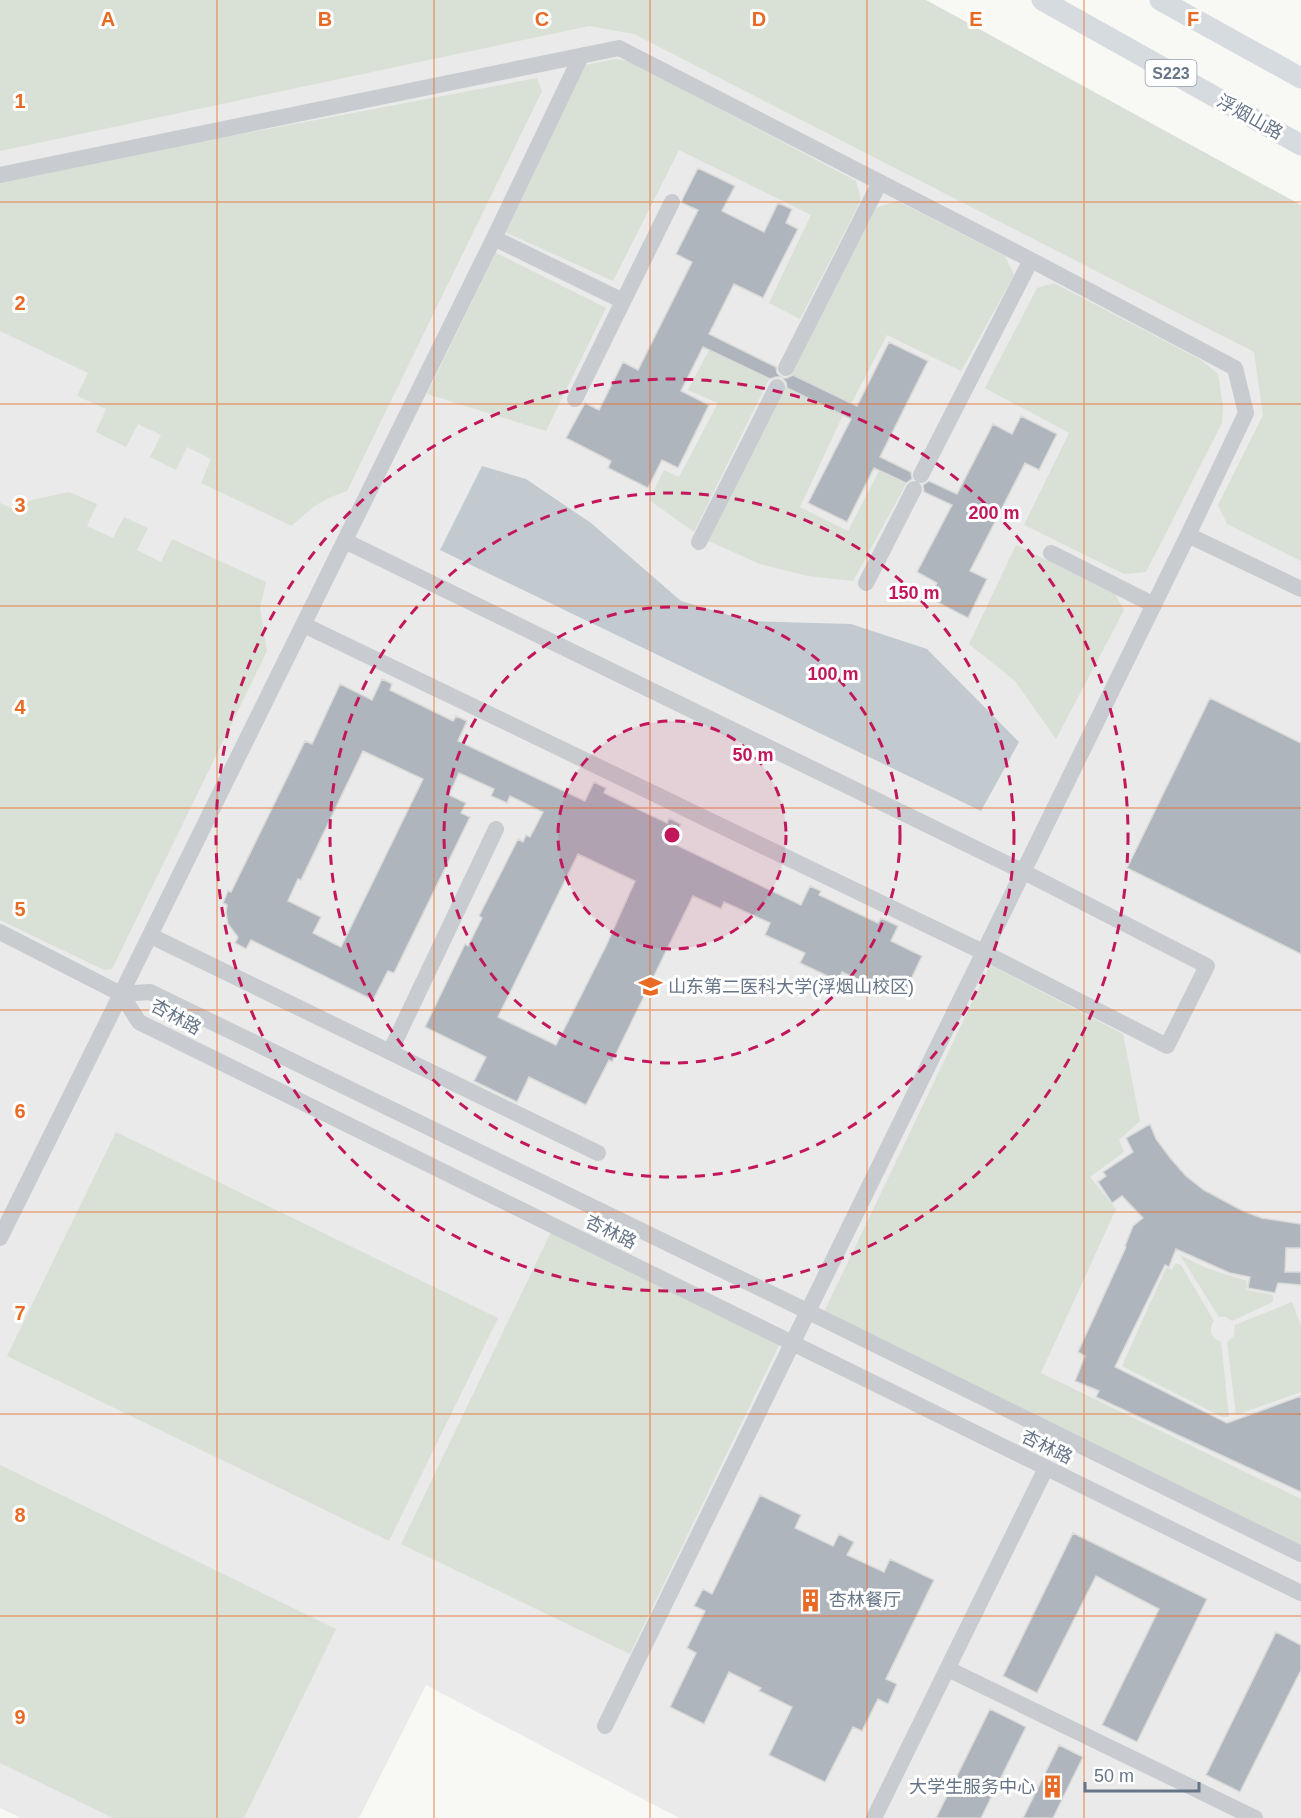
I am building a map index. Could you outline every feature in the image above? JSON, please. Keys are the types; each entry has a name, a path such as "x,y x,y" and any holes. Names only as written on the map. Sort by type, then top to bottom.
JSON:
{"main road":[{"name":"浮烟山路","path":"1042,0 1301,145"},
{"path":"1160,0 1301,78"}],"lane":[{"path":"0,175 619,48 1235,368 1246,413 605,1726"},
{"path":"0,1238 304,625 581,56"},
{"path":"786,368 880,182"},
{"path":"575,399 672,202"},
{"path":"494,238 623,301"},
{"path":"866,583 1031,260"},
{"path":"699,542 777,387"},
{"path":"1188,535 1301,589"},
{"path":"304,625 983,952 1167,1046 1207,966 1022,871 345,541"},
{"path":"1051,553 1154,605"},
{"path":"390,1052 496,829"},
{"path":"0,932 121,994"},
{"path":"151,936 598,1153"},
{"name":"杏林路","path":"1301,1554 150,992 121,994 139,1022 1301,1593"},
{"path":"874,1818 1046,1468"},
{"path":"948,1669 1255,1818"}],"shaded area":[{"name":"山东第二医科大学(浮烟山校区)","path":"0,0 760,0 1301,289 1301,1818 679,1818 426,1685 359,1818 21,1818 0,1808"},
{"path":"0,0 926,0 1301,205 1301,561 1227,524 1218,505 1263,415 1254,352 634,34 589,26 0,151"},
{"path":"616,59 631,62 856,181 861,200 800,319 769,303 811,215 679,150 613,281 505,232 585,65"},
{"path":"537,78 542,91 347,491 317,505 292,526 201,483 211,459 187,447 176,470 150,457 161,435 138,424 126,447 96,432 106,409 77,396 88,373 0,331 0,180"},
{"path":"897,201 1005,256 1014,275 961,371 887,335 851,404 791,374 876,208"},
{"path":"496,253 606,308 546,431 427,394"},
{"path":"1054,283 1201,360 1218,374 1223,407 1222,423 1146,572 1124,574 1024,525 1069,433 985,388 1037,288"},
{"path":"709,350 769,379 694,532 649,500 664,470 679,477 718,403 688,390"},
{"path":"785,387 843,415 800,507 848,531 879,471 906,484 853,581 808,576 760,564 706,540"},
{"path":"482,466 526,479 591,523 681,601 749,621 851,624 927,649 1019,742 981,811 440,550"},
{"path":"69,492 97,504 87,526 113,538 124,517 148,528 137,550 161,562 172,539 266,582 260,608 267,651 112,969 104,970 0,920 0,503 22,513 28,501"},
{"path":"1016,545 1115,594 1124,610 1056,739 1015,681 969,644"},
{"path":"990,965 1123,1034 1140,1121 1119,1140 1124,1152 1090,1177 1116,1209 1041,1373 1301,1499 1301,1548 824,1312"},
{"path":"116,1132 498,1318 389,1541 7,1356"},
{"path":"551,1232 780,1343 630,1654 401,1544"},
{"path":"1180,1255 1206,1268 1247,1281 1246,1290 1273,1295 1273,1302 1232,1321 1226,1317 1219,1317"},
{"path":"1175,1263 1181,1265 1214,1321 1211,1331 1221,1342 1229,1417 1222,1417 1122,1366 1166,1268 1172,1270"},
{"path":"1292,1302 1301,1326 1301,1392 1236,1415 1227,1342 1234,1336 1235,1325"},
{"path":"0,1465 336,1629 244,1818 113,1818 0,1763"}],"building":[{"path":"698,168 735,186 722,211 764,232 778,203 792,209 786,223 798,229 763,298 734,284 709,334 776,367 781,377 770,379 703,347 681,391 709,405 678,468 662,460 648,488 608,468 611,461 566,438 585,403 599,410 623,362 638,370 692,262 676,254 698,210 682,203"},
{"path":"889,342 928,361 880,457 911,472 912,479 906,483 874,468 847,522 808,503 851,419 787,388 782,378 793,375 857,406"},
{"path":"1021,416 1057,434 1039,470 1025,463 970,571 987,579 968,618 929,598 937,583 917,572 952,505 924,492 923,485 929,481 957,494 993,424 1012,434"},
{"path":"382,679 392,684 390,690 453,721 456,716 467,721 458,741 585,801 594,782 606,788 604,793 667,823 669,818 681,824 672,843 801,905 810,886 821,891 819,895 878,923 881,918 898,926 891,941 922,956 904,994 887,986 885,992 842,972 838,981 800,963 805,953 765,935 770,923 724,902 721,909 693,896 612,1062 609,1060 586,1105 529,1077 517,1102 474,1081 486,1057 425,1027 465,944 468,946 482,918 479,916 518,839 523,842 526,835 530,837 543,812 510,796 507,803 491,796 494,789 459,773 449,795 466,803 461,813 470,817 394,973 388,971 373,1000 251,940 246,949 235,943 238,937 228,924 227,905 223,903 228,891 231,892 305,741 312,744 340,684 372,700","holes":["363,751 423,779 341,947 313,933 321,917 288,901 298,879 301,880","578,854 635,881 606,946 556,1045 498,1017"]},
{"path":"1210,698 1301,743 1301,954 1127,868"},
{"path":"1150,1124 1156,1139 1171,1159 1186,1176 1204,1190 1243,1211 1262,1218 1301,1224 1301,1248 1286,1248 1285,1272 1301,1272 1301,1285 1278,1283 1275,1293 1248,1288 1250,1277 1230,1273 1176,1249 1169,1267 1165,1265 1115,1367 1227,1423 1301,1396 1301,1492 1096,1397 1099,1391 1075,1381 1085,1356 1078,1352 1126,1247 1133,1226 1143,1218 1122,1196 1112,1203 1098,1182 1106,1176 1103,1172 1133,1152 1126,1138"},
{"name":"杏林餐厅","path":"760,1495 801,1515 795,1528 833,1546 839,1534 854,1542 847,1555 884,1572 890,1559 934,1580 886,1679 897,1684 888,1704 878,1699 862,1731 853,1727 825,1782 769,1755 792,1707 759,1691 761,1688 729,1672 704,1724 670,1707 696,1653 687,1648 705,1611 694,1606 703,1589 712,1594"},
{"path":"1073,1533 1207,1599 1137,1742 1102,1725 1159,1609 1096,1576 1037,1693 1003,1676"},
{"path":"1276,1632 1301,1645 1301,1670 1240,1792 1206,1775"},
{"path":"990,1709 1026,1727 981,1818 936,1818"},
{"name":"大学生服务中心","path":"1059,1745 1083,1757 1053,1818 1023,1818"}],"place":[{"name":"山东第二医科大学(浮烟山校区)","path":"650,987"},
{"name":"杏林餐厅","path":"811,1600"},
{"name":"大学生服务中心","path":"1053,1787"}]}
